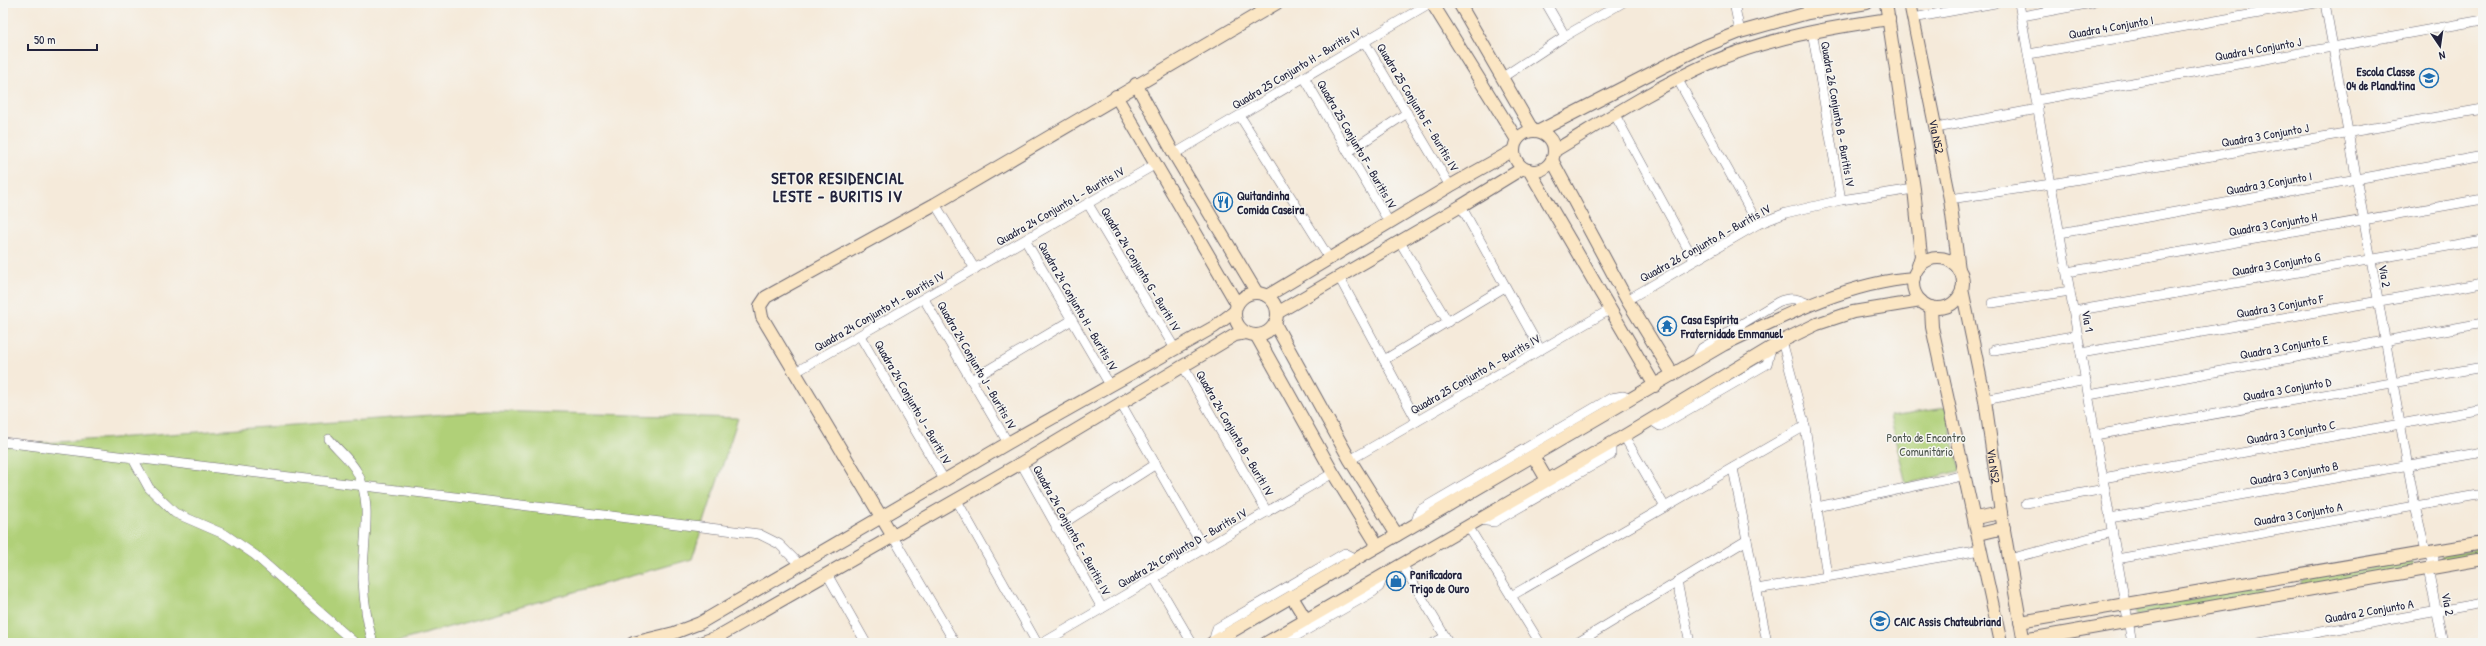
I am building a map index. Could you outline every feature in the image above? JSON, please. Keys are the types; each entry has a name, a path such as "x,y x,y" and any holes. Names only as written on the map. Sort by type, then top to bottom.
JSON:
{"street":[{"path":"955,643 883,517 794,373 762,317 760,306 766,297 934,204 1136,84 1277,3"},
{"path":"1431,3 1515,145 1518,163 1526,169 1611,309 1655,386"},
{"name":"Quadra 25 Conjunto H - Buritis IV","path":"1174,154 1431,3"},
{"path":"1459,3 1536,131 1550,139 1553,156 1627,300 1673,375"},
{"path":"1546,3 1565,36"},
{"path":"1503,77 1565,36 1622,3"},
{"path":"1734,3 1740,32"},
{"path":"633,643 674,633 700,623 1008,443 1110,386 1174,347 1214,327 1236,308 1245,296 1262,294 1329,258 1450,186 1515,145 1526,132 1536,131 1698,49 1740,32 1807,8 1866,3"},
{"path":"1886,3 1914,189 1921,256 1914,286 1926,304 1932,327 1979,534 1981,550 2001,643"},
{"name":"Via NS2","path":"1910,3 1950,199 1960,270"},
{"path":"1913,18 1995,3"},
{"name":"Via 1","path":"2020,3 2132,643"},
{"path":"2022,16 2092,3"},
{"name":"Quadra 4 Conjunto I","path":"2029,54 2316,3"},
{"name":"Via 2","path":"2325,3 2415,506 2426,552 2434,559 2428,569 2443,643"},
{"path":"700,643 717,637 892,535 1021,463 1120,402 1235,335 1267,332 1276,318 1339,277 1526,169 1542,169 1553,156 1615,115 1710,63 1745,50 1812,31 1889,19"},
{"name":"Quadra 4 Conjunto J","path":"1936,128 2038,104 2483,20"},
{"name":"Quadra 26 Conjunto B - Buritis IV","path":"1812,31 1841,200"},
{"name":"Quadra 25 Conjunto E - Buritis IV","path":"1364,41 1450,186"},
{"name":"Quadra 25 Conjunto F - Buritis IV","path":"1304,77 1389,222"},
{"path":"1678,80 1758,224"},
{"path":"1136,84 1174,154 1262,294 1272,300 1276,318 1350,460 1397,535"},
{"path":"1116,96 1156,164 1236,308 1237,324 1251,334 1333,474 1378,546"},
{"name":"Quadra 3 Conjunto J","path":"1950,199 2052,184 2483,109"},
{"path":"1348,152 1407,113"},
{"path":"1615,115 1694,260"},
{"path":"1240,116 1329,258"},
{"name":"Quadra 3 Conjunto I","path":"2060,233 2483,156"},
{"name":"Quadra 24 Conjunto L - Buritis IV","path":"975,268 1156,164"},
{"name":"Quadra 26 Conjunto A - Buritis IV","path":"1627,300 1758,224 1786,213 1841,200 1914,189"},
{"name":"Quadra 3 Conjunto H","path":"2067,272 2483,199"},
{"path":"934,204 975,268"},
{"name":"Quadra 24 Conjunto G - Buriti IV","path":"1088,204 1174,347"},
{"path":"1461,206 1540,349"},
{"name":"Quadra 24 Conjunto H - Buritis IV","path":"1025,240 1110,386"},
{"name":"Quadra 3 Conjunto G","path":"2074,311 2483,240"},
{"path":"1400,242 1448,322"},
{"path":"1213,643 1723,346 1811,305 1849,292 1916,274 1923,263 1938,258 1950,261 1960,270 1962,276 1962,289 1958,298 1950,304 1941,308 1926,304 1853,312 1817,324 1782,341 1624,436 1266,643"},
{"name":"Quadra 24 Conjunto M - Buritis IV","path":"794,373 975,268"},
{"path":"1339,277 1417,421"},
{"name":"Quadra 3 Conjunto F","path":"2081,353 2483,283"},
{"path":"1384,360 1505,287"},
{"name":"Via NS2","path":"1962,289 1985,400 2001,513 2024,642"},
{"path":"1992,303 2070,291"},
{"name":"Quadra 24 Conjunto J - Buritis IV","path":"924,298 1008,443"},
{"name":"Quadra 25 Conjunto A - Buritis IV","path":"1350,460 1611,309"},
{"path":"971,380 1072,320"},
{"name":"Quadra 3 Conjunto E","path":"2089,395 2483,324"},
{"path":"1994,350 2078,335"},
{"name":"Quadra 24 Conjunto J - Buriti IV","path":"860,336 945,481"},
{"path":"1782,341 1805,426 1827,576"},
{"name":"Quadra 24 Conjunto B - Buriti IV","path":"1183,366 1267,512"},
{"name":"Quadra 3 Conjunto D","path":"2096,435 2483,367"},
{"path":"1985,400 2086,380"},
{"path":"1415,524 1420,510 1611,398 1623,396 1632,399"},
{"path":"1120,402 1204,549"},
{"name":"Quadra 3 Conjunto C","path":"2103,478 2483,409"},
{"path":"1511,596 1805,426"},
{"path":"1624,436 1665,507"},
{"path":"329,439 357,472 361,485 367,519 363,580 369,630 373,643"},
{"path":"3,442 760,534 779,544 799,564"},
{"path":"1479,520 1494,522 1611,455 1611,443"},
{"name":"Quadra 3 Conjunto B","path":"2110,518 2483,452"},
{"path":"1533,456 1547,480"},
{"path":"132,457 149,488 175,513 226,535 255,555 354,643"},
{"name":"Quadra 24 Conjunto E - Buritis IV","path":"1021,463 1102,608"},
{"path":"1056,528 1156,464"},
{"path":"1733,468 1767,643"},
{"name":"Quadra 24 Conjunto D - Buritis IV","path":"1043,643 1333,474"},
{"path":"1817,507 1966,476"},
{"path":"2026,503 2105,489"},
{"name":"Quadra 3 Conjunto A","path":"2117,559 2483,494"},
{"path":"956,499 1036,643"},
{"path":"1975,518 2001,513"},
{"path":"1468,526 1540,643"},
{"path":"1979,534 2004,528"},
{"path":"2009,559 2113,532"},
{"path":"1577,643 1747,540"},
{"path":"2020,622 2125,603 2292,577 2483,543"},
{"path":"1757,589 1981,550"},
{"path":"1213,643 1217,628 1332,560 1345,553 1357,559"},
{"path":"2024,642 2048,635 2128,620 2483,559"},
{"path":"1402,564 1447,640 1434,643"},
{"path":"827,574 866,643"},
{"path":"1284,643 1373,592 1379,587 1384,575"},
{"path":"2292,577 2290,584 2297,591"},
{"path":"1154,578 1192,643"},
{"path":"2269,580 2273,588 2270,595"},
{"path":"1677,582 1690,643"},
{"path":"1292,597 1306,620"},
{"name":"Quadra 2 Conjunto A","path":"2258,643 2483,603"},
{"path":"2044,618 2048,635"}],"green space":[{"name":"Ponto de Encontro Comunitário","path":"1946,408 1960,471 1906,484 1890,416"},
{"path":"488,411 738,418 692,559 392,643 3,643 3,446"},
{"path":"2483,547 2483,555 2443,563 2441,555"},
{"path":"2413,561 2414,569 2301,587 2300,580"},
{"path":"2262,586 2264,593 2137,615 2135,610"}],"place":[{"name":"Escola Classe 04 de Planaltina","path":"2429,78"},
{"name":"Quitandinha Comida Caseira","path":"1223,202"},
{"name":"Casa Espírita Fraternidade Emmanuel","path":"1667,326"},
{"name":"Panificadora Trigo de Ouro","path":"1396,581"},
{"name":"CAIC Assis Chateubriand","path":"1880,621"}],"district":[{"name":"SETOR RESIDENCIAL LESTE - BURITIS IV","path":"838,187"}]}
